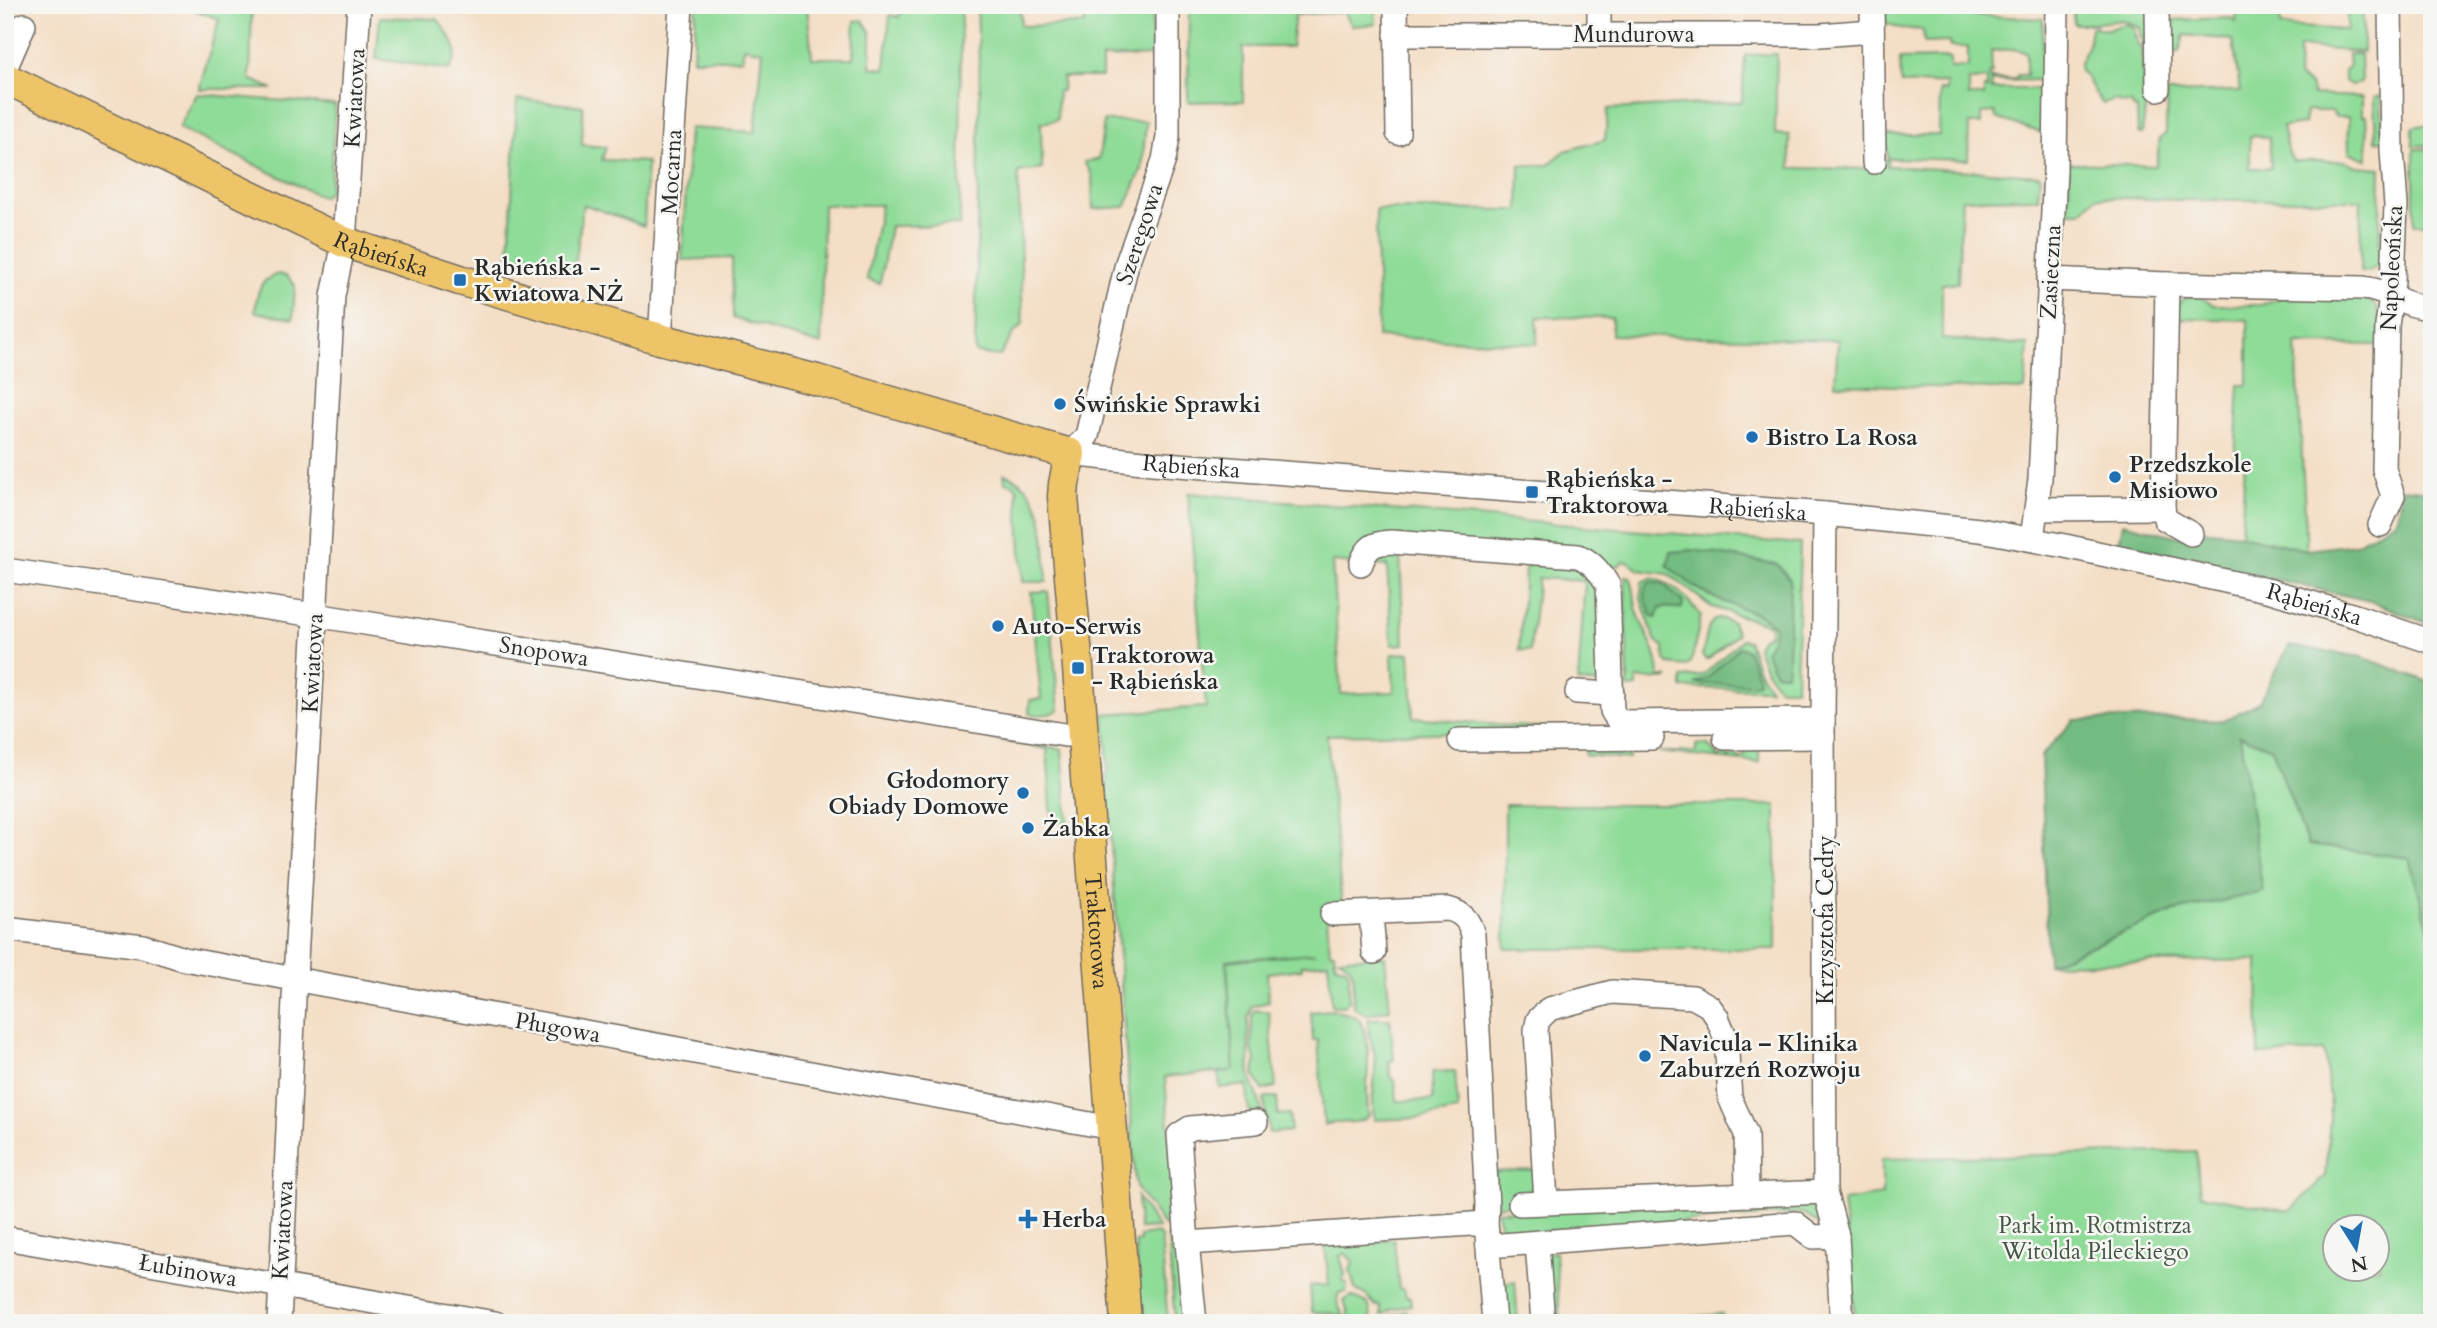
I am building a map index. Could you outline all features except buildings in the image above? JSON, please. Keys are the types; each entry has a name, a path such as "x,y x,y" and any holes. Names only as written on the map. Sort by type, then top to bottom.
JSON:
{"main road":[{"name":"Rąbieńska","path":"5,78 344,243 660,339 817,380 1070,454"},
{"name":"Traktorowa","path":"1070,454 1063,497 1126,1323"}],"street":[{"name":"Kwiatowa","path":"279,1323 332,296 344,243 359,5"},
{"name":"Mocarna","path":"660,339 681,5"},
{"name":"Szeregowa","path":"1070,454 1087,436 1127,263 1164,160 1170,113 1168,5"},
{"path":"1395,5 1398,133"},
{"path":"1599,5 1599,34"},
{"path":"1872,5 1874,162"},
{"name":"Zasieczna","path":"2032,539 2038,509 2055,170 2057,5"},
{"path":"2158,5 2158,89"},
{"name":"Napoleońska","path":"2380,525 2393,496 2384,469 2387,326 2393,282 2396,205 2392,151 2390,5"},
{"path":"5,69 24,25"},
{"name":"Mundurowa","path":"1396,35 1819,35 1872,30"},
{"path":"2049,279 2363,288 2375,289 2406,304 2432,308"},
{"path":"2167,284 2163,508 2165,519 2191,534"},
{"name":"Rąbieńska","path":"1070,454 1152,463 1825,514 1953,527 2032,539 2271,591 2432,642"},
{"path":"2038,509 2163,508"},
{"name":"Krzysztofa Cedry","path":"1825,514 1825,1192 1837,1236 1842,1323"},
{"path":"1361,564 1368,547 1391,542 1578,556 1586,559 1601,573 1610,593 1612,694 1614,717 1619,722 1823,729"},
{"name":"Snopowa","path":"5,570 315,615 1052,733 1083,735"},
{"path":"1577,692 1612,694"},
{"path":"1460,740 1823,729"},
{"path":"1332,914 1447,909 1465,916 1471,929 1486,1223 1494,1323"},
{"path":"1371,913 1374,952"},
{"name":"Pługowa","path":"5,929 143,946 184,959 1112,1128"},
{"path":"1546,1202 1536,1030 1538,1020 1549,1009 1612,992 1693,997 1709,1006 1717,1017 1726,1039 1730,1098 1746,1134 1747,1195"},
{"path":"1195,1323 1179,1135 1190,1128 1256,1122"},
{"path":"1520,1204 1825,1192"},
{"path":"1187,1243 1486,1223"},
{"path":"1488,1246 1795,1223 1812,1237 1837,1236"},
{"name":"Łubinowa","path":"5,1238 495,1323"},
{"path":"1537,1242 1543,1323"}],"green space":[{"path":"181,5 252,5 250,79 273,89 199,89 219,19"},
{"path":"696,5 807,5 812,58 853,58 855,21 863,20 871,33 871,67 885,69 890,15 899,17 902,5 917,10 919,5 961,5 960,225 890,226 880,284 867,279 881,205 823,205 821,345 733,318 732,258 682,260 689,128 755,132 763,51 744,47 742,59 693,59"},
{"path":"977,5 1020,5 1021,26 1085,24 1085,5 1152,5 1152,56 1102,58 1102,77 1063,77 1062,91 1058,91 1057,120 1041,123 1042,169 1018,172 1023,324 1013,334 1000,356 975,353 980,87"},
{"path":"1189,5 1376,5 1376,24 1352,26 1344,12 1295,15 1291,47 1243,47 1243,101 1188,102"},
{"path":"1886,5 1962,5 1962,13 1969,15 2043,19 2042,80 1992,81 1991,89 2042,89 2042,133 1996,118 1995,112 1981,113 1981,124 1969,124 1968,160 1889,158 1887,166 2040,175 2038,198 1962,199 1958,283 1942,284 1942,339 2028,345 2025,390 1835,384 1838,340 1612,335 1612,318 1537,317 1537,344 1378,337 1376,209 1519,210 1520,165 1548,165 1565,151 1605,140 1608,109 1742,102 1745,55 1777,54 1775,134 1789,135 1791,168 1878,169 1888,158 1885,135 1939,135 1940,90 1946,91 1947,83 1901,84 1900,59 1950,58 1950,68 1968,67 1968,47 1950,47 1949,42 1924,43 1923,30 1900,28 1886,23","holes":["2014,49 2026,52 2026,75 2017,75 2016,79 1990,79 1991,51","1987,79 1984,96 1969,96 1969,80"]},
{"path":"2072,5 2148,5 2148,49 2144,47 2139,27 2124,20 2074,24"},
{"path":"2237,5 2281,5 2280,26 2347,30 2347,7 2333,5 2363,5 2363,52 2299,47 2298,77 2310,85 2313,95 2362,97 2362,116 2366,116 2368,160 2349,152 2348,117 2336,117 2331,111 2306,111 2304,124 2282,127 2293,161 2345,161 2357,166 2381,168 2379,265 2369,271 2360,272 2361,200 2096,197 2081,212 2068,212 2069,163 2156,166 2160,139 2166,133 2167,93 2240,91 2233,40 2184,35 2179,52 2172,52 2172,20 2232,18 2236,22","holes":["2250,136 2269,137 2271,168 2250,168"]},
{"path":"380,17 438,19 454,44 455,56 449,70 376,59"},
{"path":"2127,24 2134,28 2137,43 2143,51 2143,92 2146,103 2142,134 2138,133 2137,109 2133,108 2132,104 2115,100 2103,104 2080,71 2079,65 2088,47 2091,28 2095,26 2107,29"},
{"path":"2348,54 2360,54 2361,83 2351,85 2345,81 2345,70 2349,67"},
{"path":"197,94 335,105 330,190 322,197 179,128"},
{"path":"2379,96 2383,140 2376,141 2374,97"},
{"path":"517,99 583,106 582,145 606,147 602,160 647,162 644,226 583,204 574,275 509,256"},
{"path":"1104,121 1146,121 1142,169 1125,207 1093,209 1092,175 1084,162 1099,159"},
{"path":"2424,125 2432,128 2432,146 2413,145 2413,127"},
{"path":"2414,149 2432,149 2432,224 2414,224"},
{"path":"278,274 287,276 295,285 293,319 255,312 262,284"},
{"path":"2199,296 2213,305 2261,305 2282,297 2363,298 2375,305 2378,311 2379,345 2296,344 2307,550 2241,535 2245,461 2235,459 2239,385 2248,385 2248,320 2181,318 2180,343 2175,342 2177,304 2186,297"},
{"path":"1004,474 1019,481 1037,504 1044,534 1047,582 1023,582 1017,489 1013,484 1005,482"},
{"path":"2402,488 2432,491 2432,625 2370,601 2119,544 2123,523 2183,538 2192,529 2231,533 2307,550 2356,544 2397,519"},
{"path":"1188,493 1800,544 1796,688 1779,688 1766,670 1757,647 1761,639 1770,634 1770,625 1712,607 1668,574 1639,570 1629,562 1624,561 1618,566 1604,566 1400,536 1354,564 1332,562 1341,694 1394,692 1392,654 1410,653 1413,717 1507,726 1602,730 1327,735 1342,907 1326,908 1330,952 1334,952 1335,964 1346,968 1349,974 1349,1001 1343,1006 1332,1006 1328,962 1302,965 1302,969 1267,973 1269,1002 1252,1006 1248,1019 1250,1075 1262,1112 1249,1113 1247,1085 1220,1088 1219,1073 1231,1071 1165,1077 1177,1225 1164,1226 1136,1187 1106,778 1108,766 1104,714 1206,707","holes":["1315,953 1227,961 1234,1071 1226,960"]},
{"path":"1694,550 1777,564 1790,579 1786,673 1775,673 1765,651 1773,637 1775,626 1755,614 1705,593 1667,566 1671,552"},
{"path":"1395,552 1400,555 1404,644 1392,645 1387,566 1375,565 1376,557 1381,553"},
{"path":"1530,563 1581,567 1598,585 1603,684 1578,682 1585,581 1538,578 1530,651 1519,650 1525,569"},
{"path":"1625,576 1632,581 1637,611 1654,651 1659,677 1668,677 1637,679 1637,687 1628,688"},
{"path":"1651,578 1674,588 1701,616 1691,663 1687,666 1668,664 1664,647 1656,642 1641,599 1642,582"},
{"path":"1651,582 1664,585 1683,602 1682,608 1660,608 1656,618 1652,616 1645,599 1646,586"},
{"path":"1048,591 1059,710 1041,715 1029,714 1030,700 1041,699 1031,592"},
{"path":"1719,618 1732,622 1737,634 1709,659 1705,659 1702,655 1709,626"},
{"path":"1742,639 1748,641 1758,670 1770,689 1682,688 1682,678 1700,676 1707,672"},
{"path":"2289,646 2362,657 2432,683 2432,942 2409,858 2308,845 2272,748 2240,735 2263,892 2175,911 2048,964 2041,756 2074,720 2167,718 2223,721 2259,702"},
{"path":"1739,647 1747,650 1759,680 1756,684 1695,684 1710,676"},
{"name":"Park im. Rotmistrza Witolda Pileckiego","path":"2239,735 2272,748 2308,845 2432,844 2432,1323 1856,1323 1843,1201 1882,1195 1882,1159 2196,1151 2200,1195 2290,1211 2325,1176 2331,1107 2324,1051 2259,1055 2258,960 2048,964 2175,911 2257,893 2256,846"},
{"path":"986,738 1062,749 1068,822 1052,823 1047,749"},
{"path":"1737,741 1759,742 1759,763 1658,752 1696,752 1696,744 1708,745 1719,758 1725,753 1730,758 1735,754 1741,759 1746,754"},
{"path":"1628,745 1629,759 1585,755 1584,746"},
{"path":"1505,805 1776,805 1776,949 1505,949"},
{"path":"1385,956 1390,1009 1365,1015 1353,1006 1353,973 1339,958"},
{"path":"1255,1010 1269,1012 1276,1087 1263,1090 1254,1075 1256,1060 1252,1049 1252,1016"},
{"path":"1332,1010 1355,1016 1366,1037 1369,1115 1360,1121 1324,1125 1318,1040 1313,1040 1311,1012"},
{"path":"1369,1019 1390,1019 1394,1060 1389,1061 1391,1079 1395,1080 1397,1101 1433,1100 1432,1072 1455,1071 1458,1111 1419,1118 1375,1120 1375,1057 1368,1029"},
{"path":"1277,1097 1278,1115 1289,1114 1291,1131 1269,1133 1264,1099"},
{"path":"1535,1170 1529,1197 1519,1202 1497,1206 1495,1172"},
{"path":"2432,1174 2432,1323 2420,1323 2429,1291 2424,1200"},
{"path":"1137,1197 1158,1228 1139,1229"},
{"path":"1811,1200 1818,1205 1829,1227 1820,1226 1803,1213 1504,1235 1496,1211"},
{"path":"1179,1232 1185,1323 1175,1323 1168,1236 1170,1233"},
{"path":"1158,1233 1161,1237 1168,1323 1141,1323 1135,1242 1140,1241 1140,1236"},
{"path":"1394,1239 1399,1289 1404,1289 1406,1297 1410,1297 1411,1305 1392,1309 1381,1316 1381,1308 1355,1289 1350,1270 1353,1262 1345,1253 1340,1256 1345,1275 1342,1281 1347,1284 1346,1292 1339,1293 1337,1299 1344,1317 1312,1312 1310,1286 1329,1285 1325,1245"},
{"path":"1555,1252 1560,1320 1551,1321 1547,1253"},
{"path":"1515,1281 1518,1323 1503,1323 1499,1283"},
{"path":"1351,1296 1368,1305 1372,1323 1348,1323 1344,1301"},
{"path":"1407,1311 1408,1323 1380,1323 1391,1315"},
{"path":"1722,1314 1723,1323 1677,1323 1677,1318"}],"place":[{"name":"Rąbieńska - Kwiatowa NŻ","path":"460,280"},
{"name":"Świńskie Sprawki","path":"1060,404"},
{"name":"Bistro La Rosa","path":"1752,437"},
{"name":"Przedszkole Misiowo","path":"2115,477"},
{"name":"Rąbieńska - Traktorowa","path":"1532,492"},
{"name":"Auto-Serwis","path":"998,626"},
{"name":"Traktorowa - Rąbieńska","path":"1078,668"},
{"name":"Głodomory Obiady Domowe","path":"1023,793"},
{"name":"Żabka","path":"1028,828"},
{"name":"Navicula – Klinika Zaburzeń Rozwoju","path":"1645,1056"},
{"name":"Herba","path":"1028,1219"}]}
